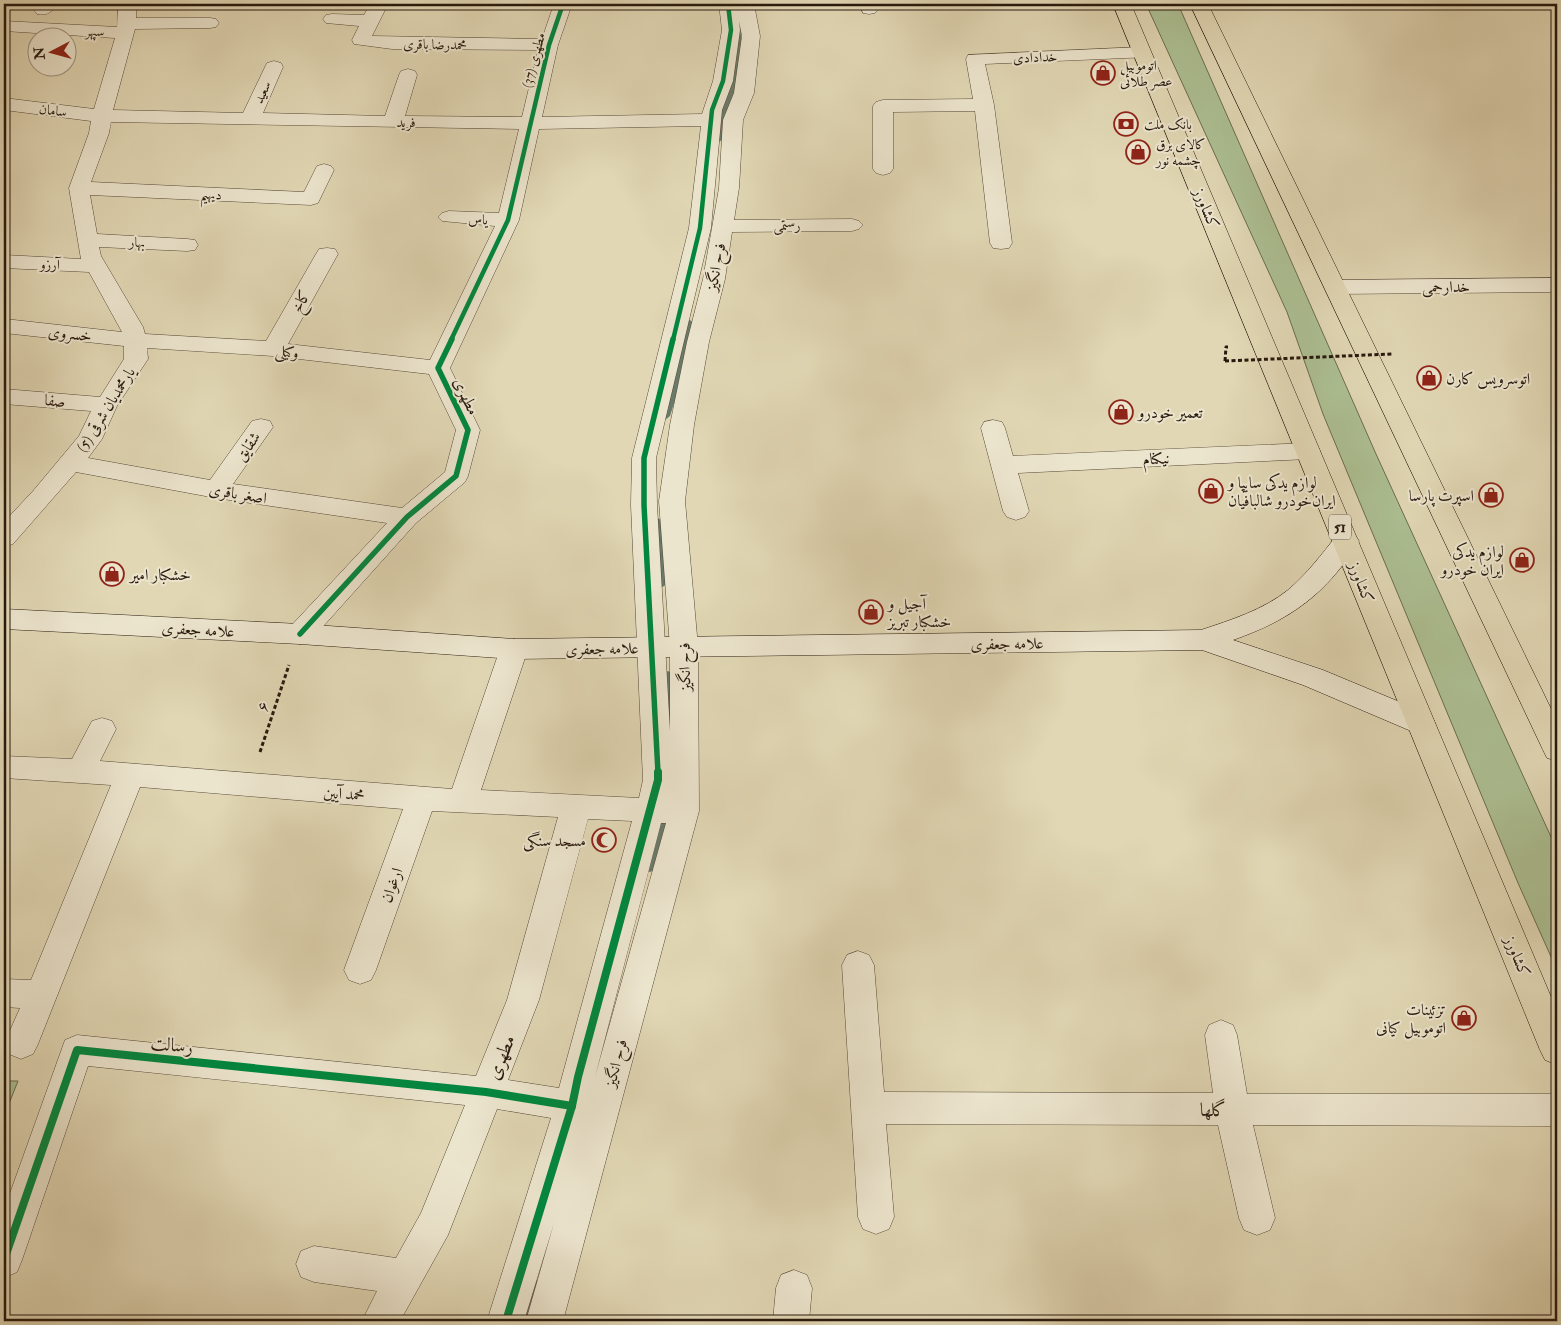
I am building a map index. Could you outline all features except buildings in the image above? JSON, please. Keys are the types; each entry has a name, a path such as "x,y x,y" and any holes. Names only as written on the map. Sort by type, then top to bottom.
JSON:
{"main road":[{"name":"کشاورز","path":"1122,4 1557,1050"},
{"path":"1199,4 1557,750"}],"street":[{"name":"محمدرضا باقری","path":"379,4 361,40 392,43 549,45"},
{"name":"مطهری (37)","path":"530,123 549,45 562,4"},
{"path":"506,1321 572,1106 578,1076 668,811 658,780 644,458 700,228 710,120 723,81 731,30 728,4"},
{"name":"فرح انگیز","path":"545,1321 668,811 684,647 672,501 682,426 698,342 714,279 729,188 731,129 744,93 751,36 745,4"},
{"path":"332,18 371,21"},
{"name":"سپهر","path":"4,26 127,20 210,23"},
{"name":"یارمحمدیان شرقی (5)","path":"4,538 90,439 106,404 124,380 136,359 132,328 90,256 79,188 100,133 102,116 127,20"},
{"name":"خدادادی","path":"1001,244 984,105 975,59 1142,53"},
{"name":"سعید","path":"251,118 274,67"},
{"path":"393,122 408,75"},
{"name":"سامان","path":"4,104 102,116"},
{"path":"882,169 883,106 984,105"},
{"name":"فرید","path":"102,116 530,123 710,120"},
{"name":"مطهری","path":"300,634 407,517 456,476 468,430 438,368 508,220 530,123"},
{"name":"دیهیم","path":"79,188 311,199 324,170"},
{"name":"یاس","path":"449,217 508,220"},
{"name":"رستمی","path":"722,226 852,225"},
{"name":"بهار","path":"87,240 187,245"},
{"name":"کاخ","path":"273,349 327,254"},
{"name":"آرزو","path":"4,262 95,266"},
{"name":"خدارحمی","path":"1335,287 1557,285"},
{"name":"خسروی","path":"5,326 135,340"},
{"name":"وکیلی","path":"135,340 273,349 438,368"},
{"name":"صفا","path":"4,396 106,404"},
{"name":"شقایق","path":"216,490 261,427"},
{"path":"993,428 1016,511"},
{"name":"نیکنام","path":"1004,464 1308,451"},
{"name":"اصغر باقری","path":"70,462 216,490 407,517"},
{"name":"علامه جعفری","path":"1202,640 1252,623 1282,607 1308,587 1346,541"},
{"name":"علامه جعفری","path":"4,619 300,634 514,649 1202,640 1266,659 1375,702 1421,723"},
{"path":"463,801 514,649"},
{"path":"81,771 102,729"},
{"name":"محمد آیین","path":"4,767 81,771 422,800 668,811"},
{"path":"21,1044 130,775"},
{"name":"ارغوان","path":"360,970 422,800"},
{"name":"مطهری","path":"380,1321 434,1223 523,1000 576,807"},
{"path":"858,965 876,1217"},
{"path":"4,993 41,994"},
{"path":"1221,1035 1232,1109 1256,1218"},
{"name":"رسالت","path":"4,1260 77,1050 486,1092"},
{"path":"486,1092 572,1106"},
{"name":"گلها","path":"868,1108 1557,1110"},
{"path":"314,1264 404,1277"}],"path":[{"path":"1226,347 1225,361 1392,354"}],"green space":[{"path":"1146,4 1178,4 1376,454 1557,850 1557,970 1518,883 1323,414 1287,312"},
{"path":"4,1081 18,1081 4,1116"}],"waterway":[{"path":"717,140 718,130 728,105 738,52 735,4"},
{"path":"665,416 673,391 688,322"},
{"path":"658,522 661,584"},
{"path":"668,676 671,746"},
{"path":"650,866 666,808"},
{"path":"524,1321 534,1288"}],"cycle path":[{"path":"300,634 407,517 456,476 468,430 438,368 508,220 549,45 563,4"},
{"path":"506,1321 572,1106 578,1077 658,780 644,505 644,458 700,228 712,110 723,81 731,30 728,4"},
{"path":"4,1260 77,1050 486,1092 572,1106"}],"place":[{"name":"اتوموبیل عصر طلائی","path":"1103,73"},
{"name":"بانک ملت","path":"1126,124"},
{"name":"کالای برق چشمه نور","path":"1138,152"},
{"name":"اتوسرویس کارن","path":"1429,378"},
{"name":"تعمیر خودرو","path":"1121,412"},
{"name":"لوازم یدکی سایپا و ایران‌خودرو شالبافیان","path":"1211,491"},
{"name":"اسپرت پارسا","path":"1491,495"},
{"name":"لوازم یدکی ایران خودرو","path":"1522,560"},
{"name":"خشکبار امیر","path":"112,574"},
{"name":"آجیل و خشکبار تبریز","path":"871,612"},
{"name":"مسجد سنگی","path":"604,840"},
{"name":"تزئینات اتوموبیل کیانی","path":"1464,1018"}]}
